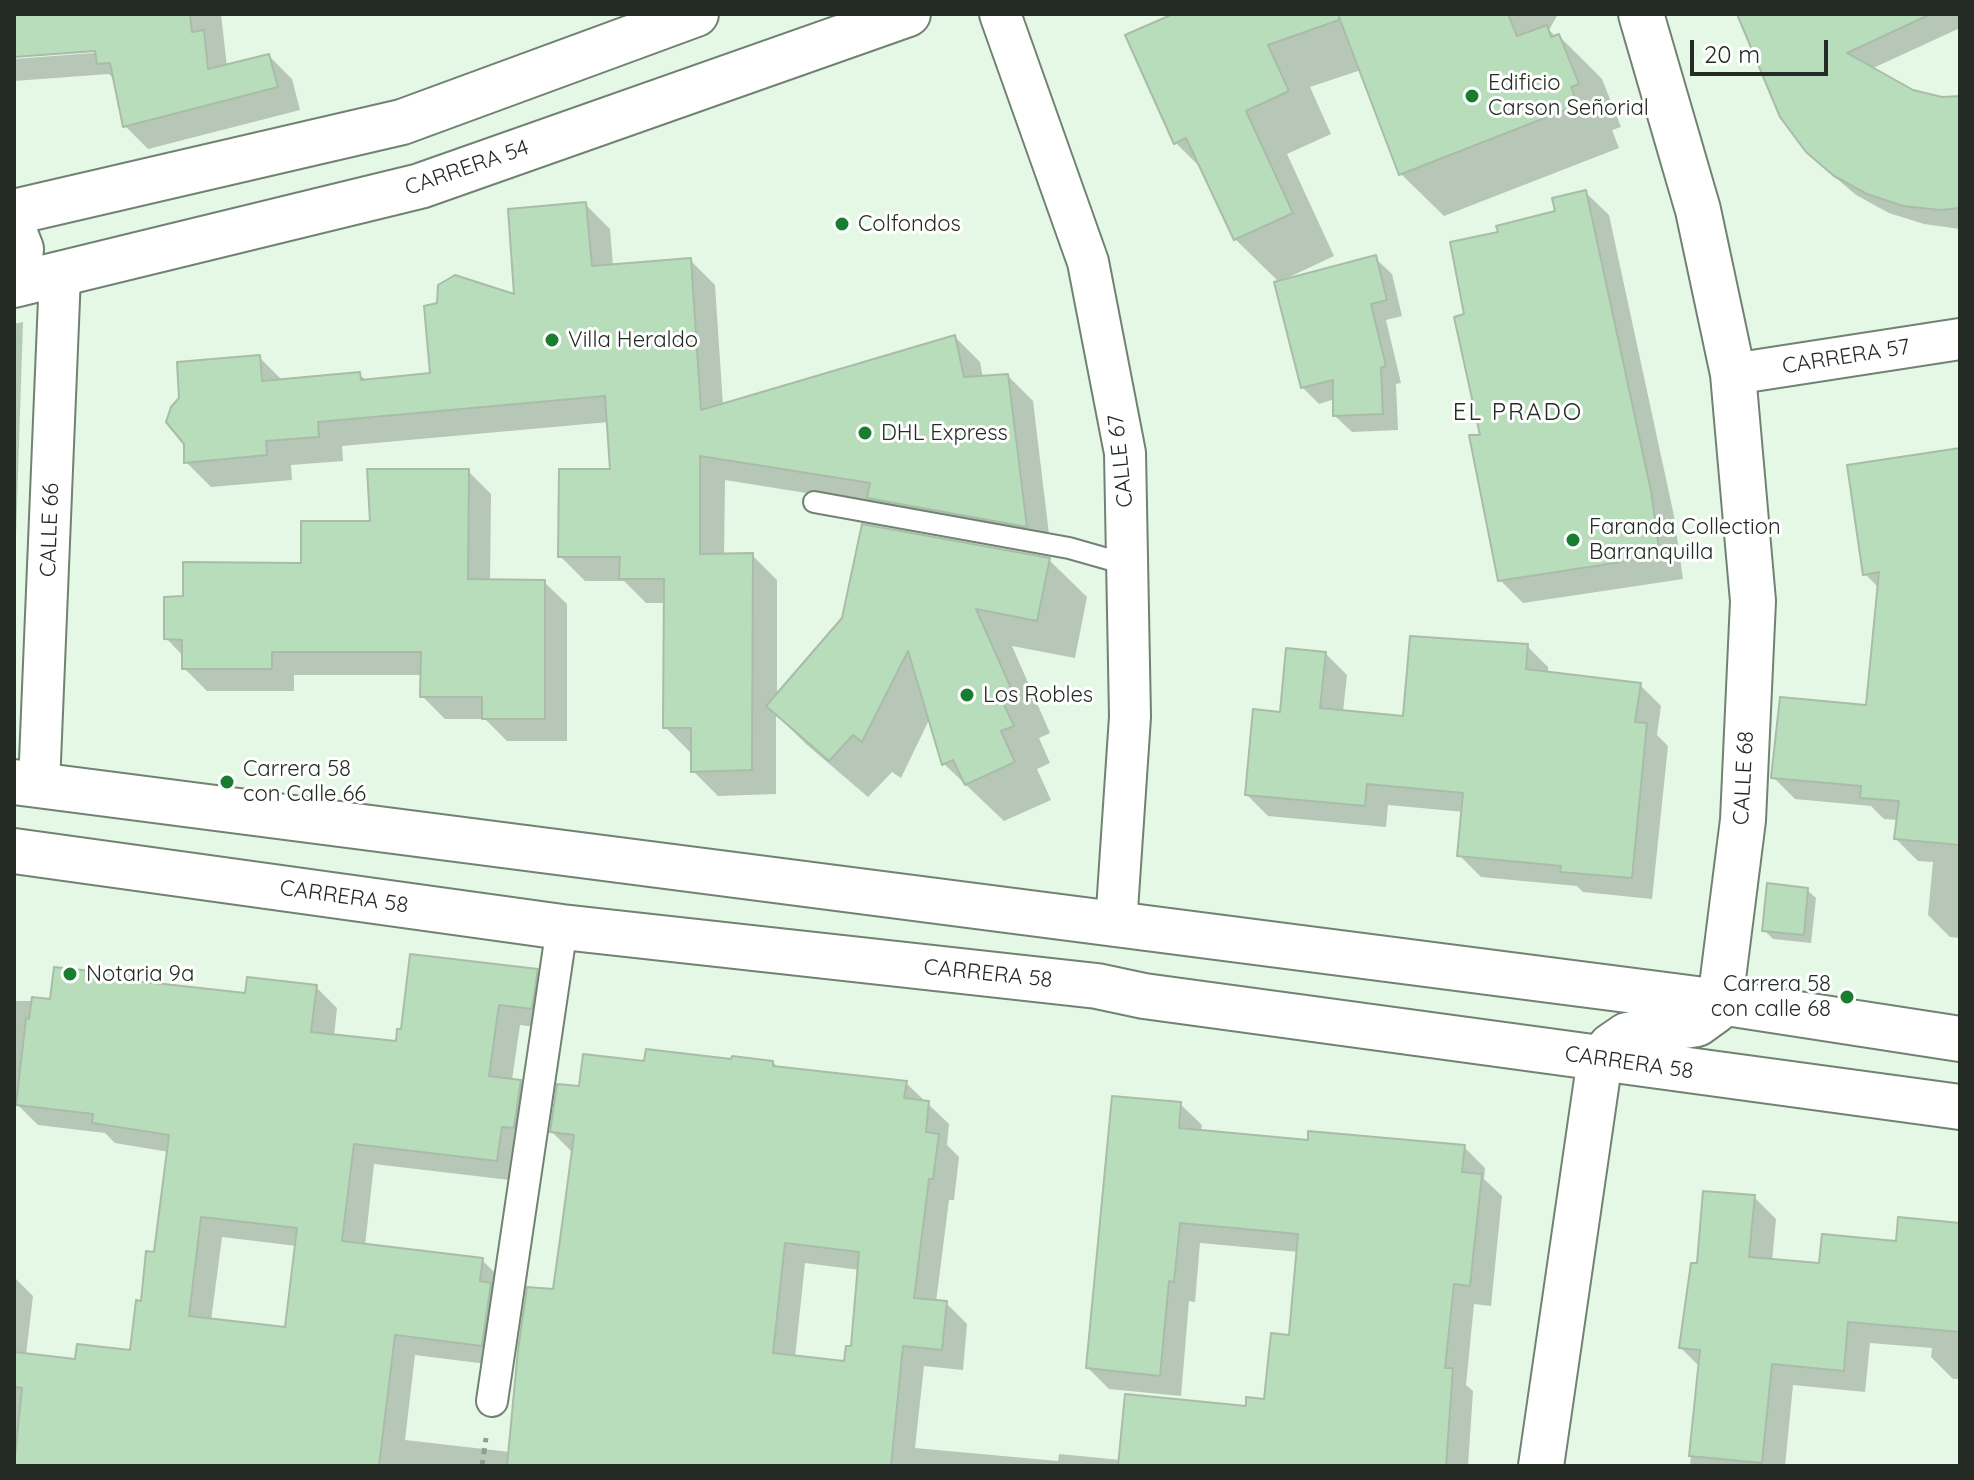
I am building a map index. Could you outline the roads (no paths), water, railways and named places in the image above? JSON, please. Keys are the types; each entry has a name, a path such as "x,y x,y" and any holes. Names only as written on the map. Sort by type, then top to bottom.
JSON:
{"street":[{"path":"14,212 402,122 696,14"},
{"name":"CARRERA 54","path":"14,285 420,186 908,14"},
{"name":"CALLE 67","path":"1000,14 1088,262 1125,453 1130,717 1125,926"},
{"name":"CALLE 68","path":"1641,14 1698,210 1733,374 1753,601 1743,820 1720,1002"},
{"path":"93,194 81,204 74,217 73,232 78,247 88,258 102,264"},
{"path":"14,231 21,249 14,274"},
{"name":"CALLE 66","path":"37,785 60,275"},
{"name":"CARRERA 57","path":"1733,374 1960,339"},
{"path":"14,841 24,823 26,809 37,785"},
{"path":"37,785 73,793 56,813 52,827 55,842 66,859"},
{"path":"37,785 1720,1002 1960,1039"},
{"name":"CARRERA 58","path":"14,851 562,927 1097,986 1144,996 1960,1107"},
{"path":"1097,986 1090,973 1089,951 1096,930 1125,926 1164,946 1162,977 1144,996"},
{"path":"492,1401 562,927"},
{"path":"1541,1466 1600,1059 1611,1046 1627,1035 1697,1024 1715,1011 1720,1002"}],"lane":[{"path":"814,502 1069,548 1129,565"}],"place":[{"name":"Edificio Carson Señorial","path":"1472,96"},
{"name":"Colfondos","path":"842,224"},
{"name":"Villa Heraldo","path":"552,340"},
{"name":"DHL Express","path":"865,433"},
{"name":"Faranda Collection Barranquilla","path":"1573,540"},
{"name":"Los Robles","path":"967,695"},
{"name":"Carrera 58 con Calle 66","path":"227,782"},
{"name":"Notaria 9a","path":"70,974"},
{"name":"Carrera 58 con calle 68","path":"1847,997"}],"district":[{"name":"EL PRADO","path":"1518,413"}]}
